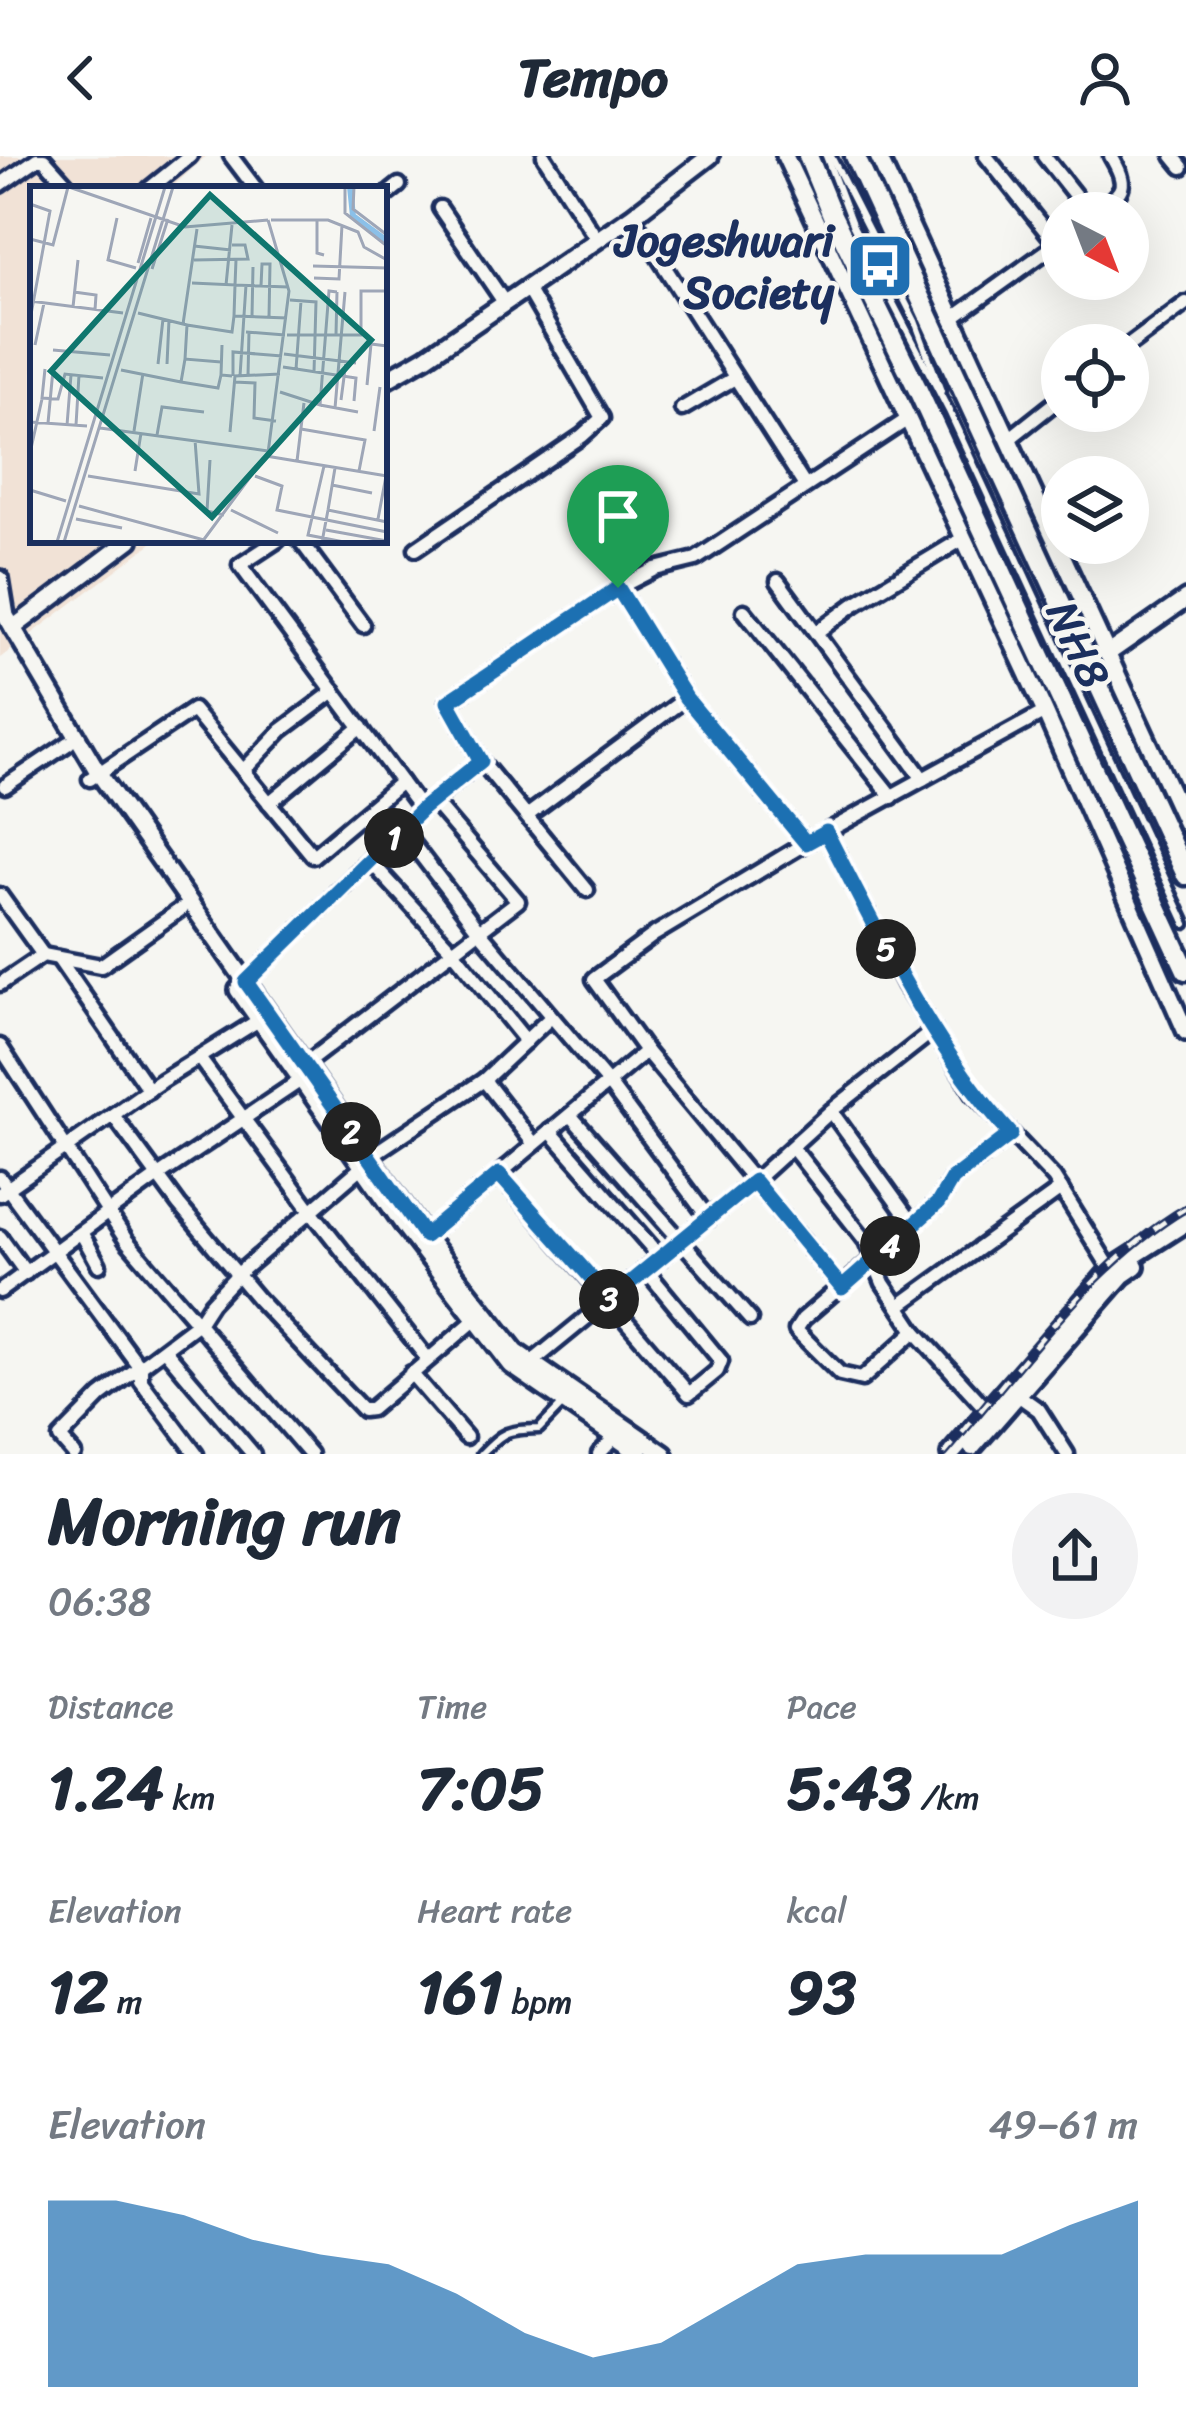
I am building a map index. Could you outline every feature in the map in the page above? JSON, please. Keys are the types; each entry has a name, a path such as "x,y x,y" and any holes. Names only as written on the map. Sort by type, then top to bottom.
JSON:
{"main road":[{"name":"NH8","path":"808,156 1186,970"},
{"name":"NH8","path":"855,156 1186,875"},
{"path":"951,1454 1111,1270 1186,1222"},
{"path":"966,1454 1122,1276 1186,1233"}],"street":[{"path":"153,186 190,156"},
{"path":"231,156 254,186"},
{"path":"544,156 596,238"},
{"path":"387,379 632,216 710,156"},
{"path":"785,156 1045,712 1186,1032"},
{"path":"878,156 1186,824"},
{"path":"986,156 1041,222"},
{"path":"1045,156 1075,192"},
{"path":"1111,156 1124,177 1120,192"},
{"path":"0,185 44,159 68,186"},
{"path":"387,195 399,185"},
{"path":"440,208 504,302"},
{"path":"632,216 805,486"},
{"path":"952,319 1041,256"},
{"path":"416,548 602,418 526,286"},
{"path":"1149,330 1186,303"},
{"path":"682,409 733,379"},
{"path":"1009,439 1041,414"},
{"path":"586,890 481,761 448,702 618,588 655,569 695,559 908,419"},
{"path":"817,632 964,538"},
{"path":"6,626 126,543"},
{"path":"0,1291 243,1118 518,901 401,782 240,566 274,543"},
{"path":"302,543 363,625"},
{"path":"0,579 6,626 69,743 246,982 303,1072 476,1319 511,1365 640,1454"},
{"path":"778,581 923,779"},
{"path":"618,588 686,698 806,843"},
{"path":"1107,654 1186,599"},
{"path":"744,611 892,797"},
{"path":"6,626 94,776 182,909 259,1019 303,1072"},
{"path":"243,771 282,730 334,691"},
{"path":"528,815 686,698"},
{"path":"94,776 193,710 313,856 401,782"},
{"path":"842,1288 646,1051 594,979 655,934 806,843 1045,712"},
{"path":"269,802 361,727"},
{"path":"5,786 69,743"},
{"path":"246,982 427,805 481,761"},
{"path":"402,830 479,931 609,1084 709,1219"},
{"path":"826,832 904,984 974,1094 1061,1189 1111,1270"},
{"path":"371,862 453,950 526,1041"},
{"path":"0,895 149,1090"},
{"path":"0,984 51,956 101,966 182,909"},
{"path":"74,1454 60,1438 101,1396 199,1323 239,1273 366,1162 484,1080 551,1017"},
{"path":"196,1454 141,1381 141,1369 3,1187 259,1019"},
{"path":"531,1363 934,1030"},
{"path":"0,1046 126,1240 310,1454"},
{"path":"425,1236 646,1051"},
{"path":"199,1058 312,1212 428,1358"},
{"path":"484,1080 534,1144"},
{"path":"831,1111 913,1226"},
{"path":"570,1114 750,1319"},
{"path":"113,1115 290,1336 363,1409 371,1408 476,1319"},
{"path":"550,1131 661,1258"},
{"path":"915,1331 862,1379 840,1374 796,1330 803,1318 938,1203 952,1179 1011,1134"},
{"path":"792,1147 866,1241 872,1262 915,1331 988,1411"},
{"path":"366,1162 516,1352 664,1454"},
{"path":"499,1174 689,1394 718,1371 721,1361 646,1270"},
{"path":"899,1306 1061,1189"},
{"path":"82,1234 99,1265"},
{"path":"0,1237 26,1273"},
{"path":"165,1350 253,1454"},
{"path":"411,1373 466,1438"},
{"path":"1018,1395 1039,1410 1067,1454"},
{"path":"599,1454 614,1438"}],"lane":[{"path":"828,156 915,321 949,411"},
{"path":"828,156 851,224 949,411 1186,924"},
{"path":"481,1454 514,1428 539,1430 564,1403"}],"shaded area":[{"path":"0,156 206,156 173,186 30,186 30,543 152,543 0,658"}],"railway":[{"path":"944,1454 1087,1289 1151,1231 1186,1208"}],"place":[{"name":"Jogeshwari Society","path":"880,266"}],"route":[{"path":"618,588 686,698 806,843 826,832 904,984 974,1094 1011,1134 952,1179 938,1203 842,1288 754,1181 610,1299 499,1174 425,1236 246,982 422,809 481,761 448,702 618,588"}]}
